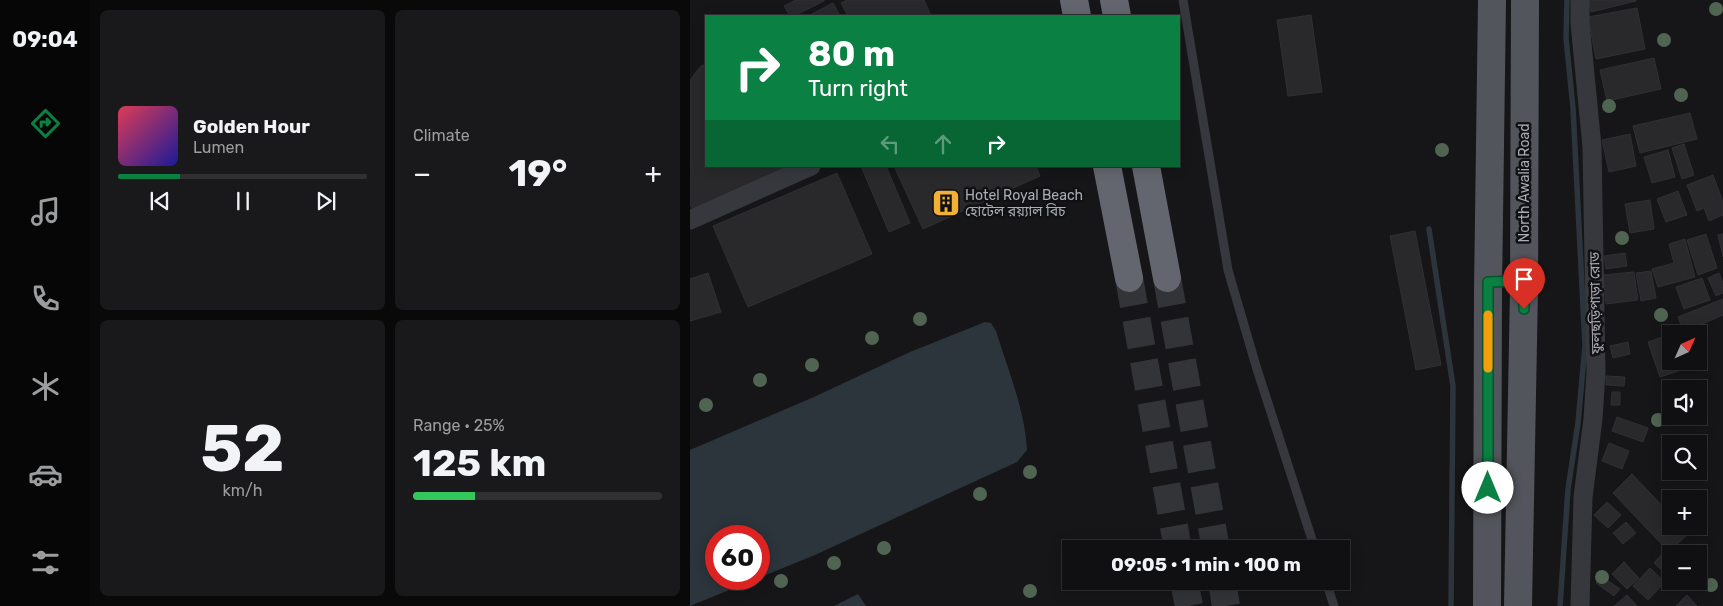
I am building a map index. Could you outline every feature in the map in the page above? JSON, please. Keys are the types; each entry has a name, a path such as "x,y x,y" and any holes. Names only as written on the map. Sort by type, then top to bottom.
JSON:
{"highway":[{"path":"1074,0 1077,15"},
{"path":"1114,0 1118,15"},
{"path":"1107,167 1129,278"},
{"path":"1146,167 1167,278"}],"main road":[{"path":"1487,606 1488,282 1492,0"},
{"name":"North Awalia Road","path":"1518,606 1524,281 1525,0"},
{"path":"1490,198 1524,198"},
{"path":"1488,282 1524,281"}],"street":[{"name":"ফুলছড়িপাড়া রোড","path":"1580,0 1580,23 1592,148 1596,372 1593,419 1583,497 1580,606"},
{"path":"690,220 809,167"}],"lane":[{"path":"1183,0 1228,270 1256,366 1312,540"},
{"path":"1329,590 1334,606"}],"shaded area":[{"path":"985,322 991,323 996,331 1015,390 1026,435 1027,450 1017,462 815,555 770,573 770,525 705,525 705,590 729,590 690,606 690,450 814,397 910,352"},
{"path":"858,594 866,606 834,606"}],"building":[{"path":"796,0 824,0 796,15 789,15 784,6"},
{"path":"847,0 924,0 931,15 847,15 841,3"},
{"path":"1588,0 1636,0 1636,1 1591,12"},
{"path":"833,3 839,15 810,15"},
{"path":"1637,8 1645,49 1596,59 1588,17"},
{"path":"1311,15 1322,92 1288,96 1277,20"},
{"path":"1654,58 1661,89 1607,101 1600,70"},
{"path":"705,64 705,167 795,167 693,212 690,203 690,80 701,66"},
{"path":"1690,113 1697,139 1640,153 1633,126"},
{"path":"1630,134 1636,166 1609,172 1602,140"},
{"path":"1684,144 1694,175 1682,179 1672,148"},
{"path":"1668,150 1675,177 1652,183 1644,157"},
{"path":"861,167 886,167 910,223 889,232"},
{"name":"Hotel Royal Beach হোটেল রয়্যাল বিচ","path":"894,167 1036,167 1040,176 923,229"},
{"path":"837,173 872,254 748,307 713,226"},
{"path":"1713,175 1723,202 1723,215 1709,221 1704,208 1697,211 1687,185"},
{"path":"1678,191 1687,215 1666,222 1657,199"},
{"path":"1650,200 1654,229 1630,233 1625,204"},
{"path":"1415,231 1441,365 1416,370 1390,236"},
{"path":"1706,234 1717,268 1698,275 1687,240"},
{"path":"1723,234 1723,257 1718,235"},
{"path":"1685,239 1695,277 1658,287 1652,269 1674,263 1669,244"},
{"path":"1625,253 1627,266 1606,269 1604,256"},
{"path":"1651,271 1656,298 1641,301 1636,273"},
{"path":"1634,272 1638,300 1606,304 1603,275"},
{"path":"708,273 721,312 690,321 690,279"},
{"path":"1719,273 1723,283 1723,293 1716,296 1708,278"},
{"path":"1702,278 1710,300 1684,309 1676,287"},
{"path":"1723,299 1723,315 1700,325 1681,325 1678,317"},
{"path":"1662,337 1662,370 1681,370 1660,377 1648,342"},
{"path":"1628,342 1630,354 1613,358 1610,346"},
{"path":"1606,376 1625,377 1624,386 1606,385"},
{"path":"1612,392 1620,392 1620,405 1611,405"},
{"path":"1617,417 1648,428 1643,442 1612,431"},
{"path":"1609,443 1629,451 1622,469 1602,461"},
{"path":"1632,474 1662,506 1662,535 1687,535 1676,545 1662,545 1613,493"},
{"path":"1607,502 1621,515 1608,528 1594,515"},
{"path":"1626,522 1636,533 1623,544 1613,533"},
{"path":"1661,555 1662,570 1654,563"},
{"path":"1624,562 1639,578 1627,589 1612,574"},
{"path":"1650,568 1662,579 1662,585 1648,600 1633,586"},
{"path":"1601,576 1620,589 1614,596 1596,583"},
{"path":"1627,595 1637,606 1614,606"},
{"path":"1687,595 1697,606 1676,606"}],"waterway":[{"path":"1560,606 1568,489 1578,423 1585,346 1573,108 1566,38 1567,0"},
{"path":"1429,229 1453,386 1451,606"}],"tunnel":[{"path":"1129,278 1176,540"},
{"path":"1167,278 1214,540"},
{"path":"1186,590 1189,606"},
{"path":"1223,590 1226,606"}],"slow traffic":[{"path":"1488,315 1488,368"}],"place":[{"name":"Hotel Royal Beach হোটেল রয়্যাল বিচ","path":"946,203"}],"route":[{"path":"1488,488 1488,282 1524,281 1524,309"}]}
